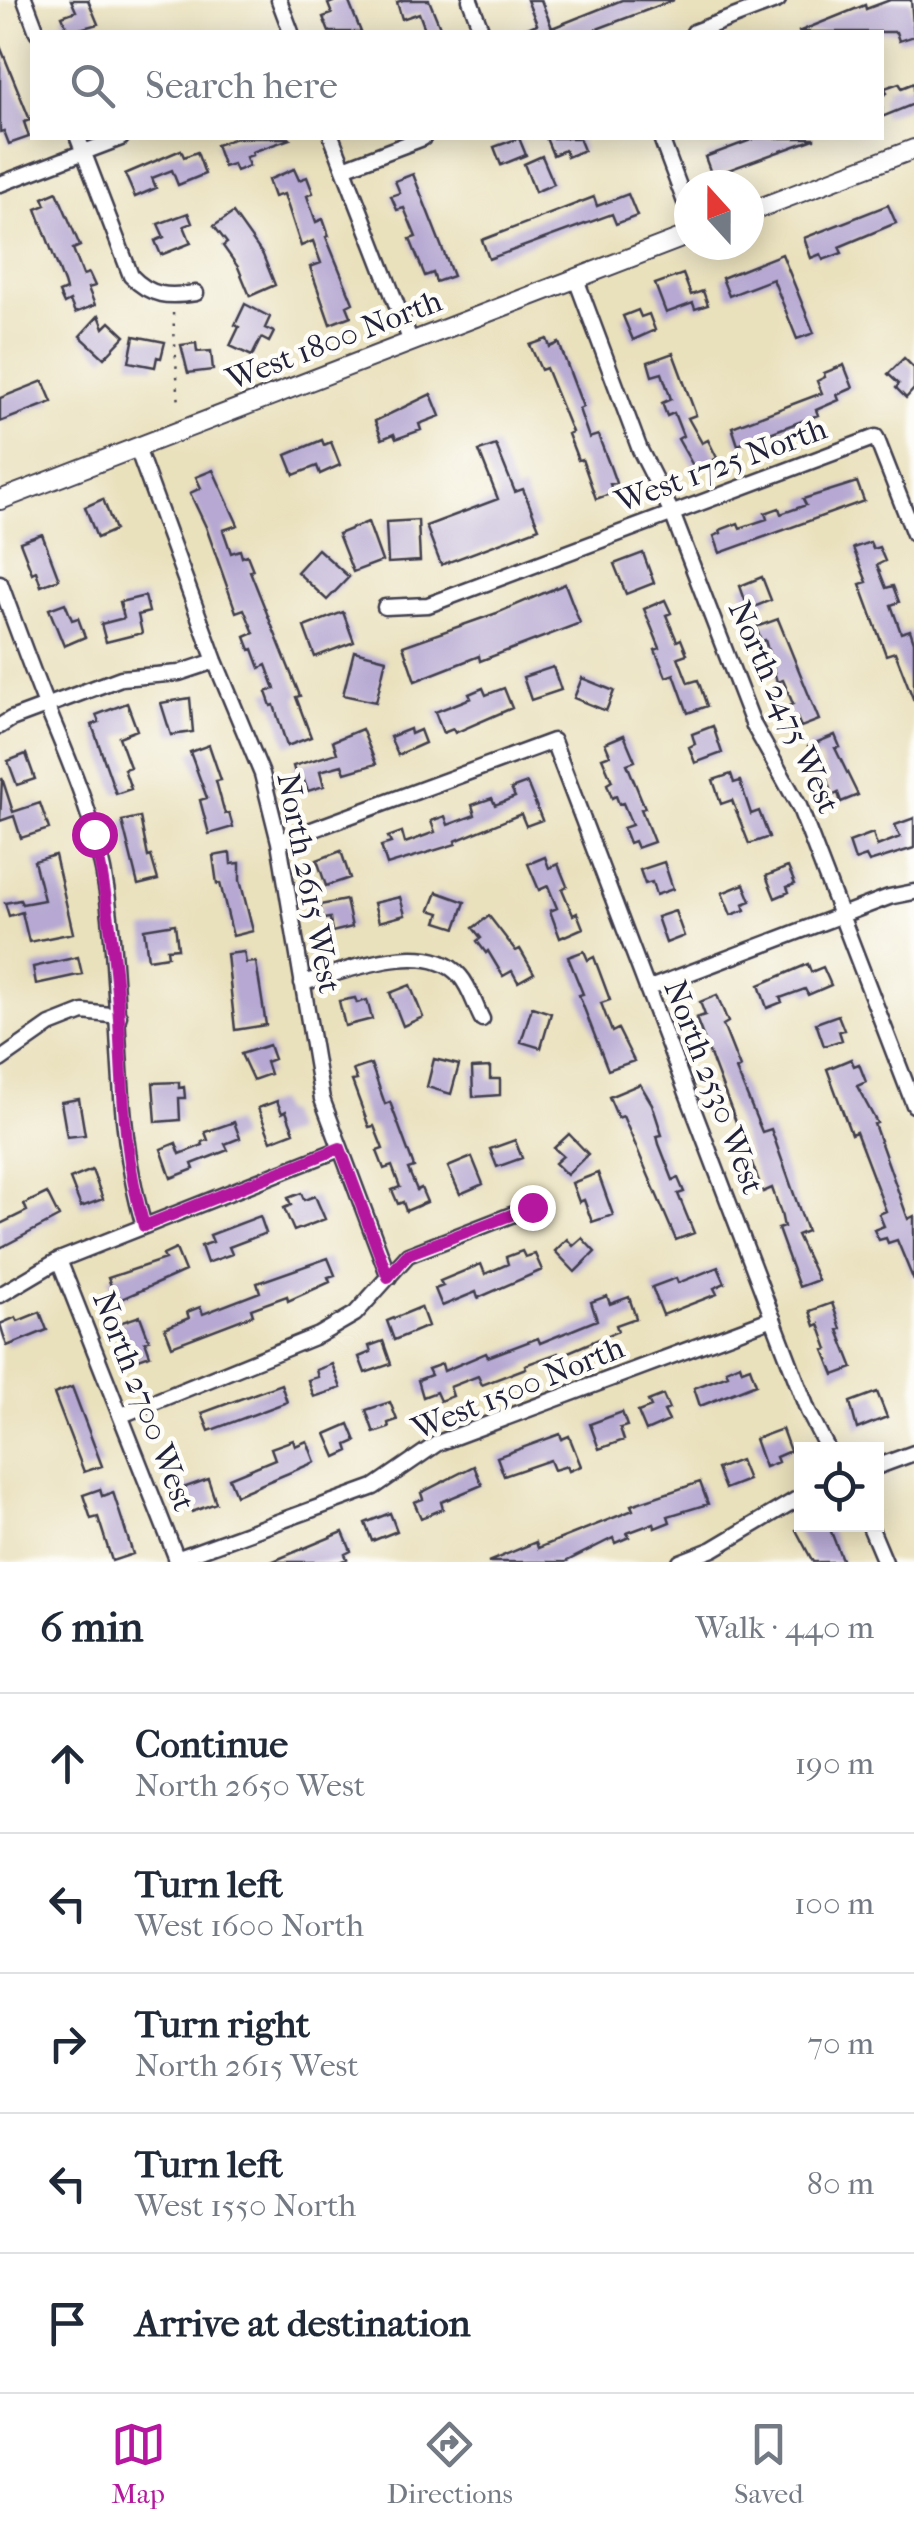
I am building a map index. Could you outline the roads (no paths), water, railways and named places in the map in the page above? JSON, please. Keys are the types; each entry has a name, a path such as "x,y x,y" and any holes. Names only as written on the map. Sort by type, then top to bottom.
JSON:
{"main road":[{"path":"764,206 914,148"},
{"name":"West 1800 North","path":"0,500 674,241"}],"street":[{"path":"24,0 36,30"},
{"path":"279,0 290,30"},
{"path":"470,0 481,30"},
{"path":"699,30 778,0"},
{"path":"0,184 80,145 110,140"},
{"path":"333,140 410,342"},
{"path":"344,168 418,140"},
{"path":"662,140 674,173"},
{"path":"80,145 131,276 145,290 169,297 196,293"},
{"name":"North 2475 West","path":"576,279 640,450 672,513 754,726 799,806 914,1105"},
{"name":"West 1725 North","path":"385,608 428,606 876,437 914,534"},
{"name":"North 2615 West","path":"137,448 215,661 262,774 279,842 322,1099 388,1277"},
{"path":"0,584 77,775 94,834 107,892 124,1138 130,1180 144,1226"},
{"path":"0,726 121,678 179,673 215,661"},
{"name":"North 2530 West","path":"279,842 552,741 808,1411 824,1442"},
{"path":"647,988 914,892"},
{"path":"302,983 396,958 430,958 460,976 482,1019"},
{"path":"0,1060 50,1025 82,1012 118,1016"},
{"path":"0,1295 60,1260 340,1148"},
{"path":"122,1415 319,1335 355,1314 408,1254 532,1207"},
{"name":"North 2700 West","path":"60,1260 177,1560"},
{"name":"West 1500 North","path":"177,1560 374,1487 438,1443 772,1318"},
{"path":"884,1464 914,1453"},
{"path":"680,1562 713,1549 794,1501"},
{"path":"872,1532 885,1562"}]}
